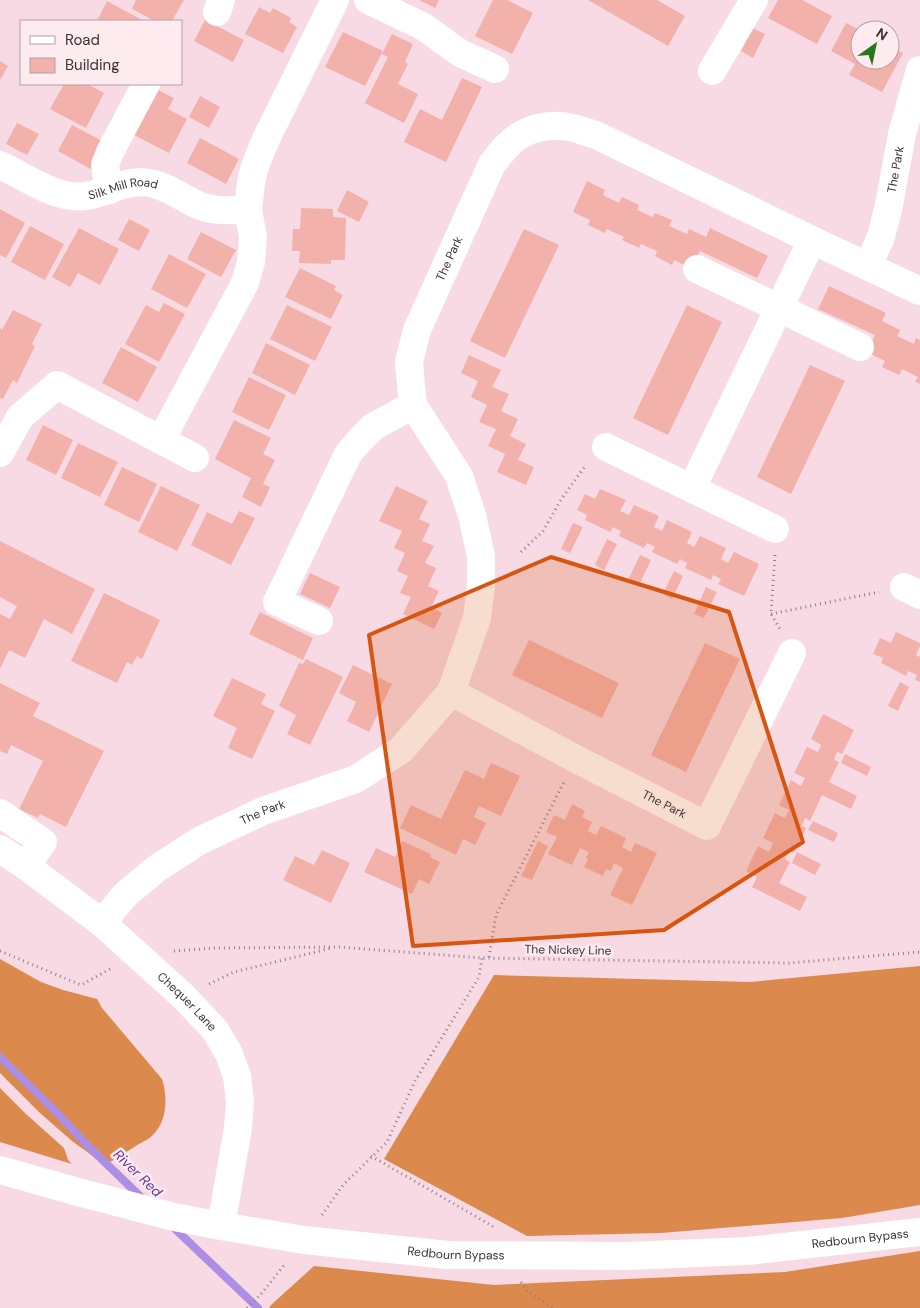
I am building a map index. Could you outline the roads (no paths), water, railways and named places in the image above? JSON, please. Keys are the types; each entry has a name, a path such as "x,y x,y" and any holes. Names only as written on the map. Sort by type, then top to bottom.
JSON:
{"street":[{"path":"161,440 245,283 251,262 253,237 248,210 255,166 266,139 335,0"},
{"path":"368,0 424,27 460,53 495,69"},
{"path":"712,71 754,0"},
{"name":"The Park","path":"868,266 881,237 902,134 920,70"},
{"path":"110,190 105,164 145,85"},
{"name":"The Park","path":"102,923 125,895 156,869 199,841 263,811 356,779 401,750 451,692 477,618 481,585 481,556 472,515 459,476 413,405 409,362 417,330 492,164 507,146 521,134 536,128 554,125 596,135 920,291"},
{"name":"Silk Mill Road","path":"0,165 49,191 66,195 85,196 110,190 127,183 137,182 166,188 200,206 217,210 248,210"},
{"path":"692,488 812,240"},
{"path":"697,269 860,347"},
{"path":"0,453 20,416 57,385 195,458"},
{"path":"319,621 276,602 348,454 373,427 413,405"},
{"path":"606,446 775,530"},
{"name":"The Park","path":"451,692 707,826 792,652"},
{"path":"0,813 44,842 26,866"},
{"name":"Chequer Lane","path":"0,848 102,923 184,997 215,1030 230,1054 237,1076 240,1102 238,1128 221,1226"},
{"name":"Redbourn Bypass","path":"0,1170 114,1202 174,1217 221,1226 304,1240 448,1255 628,1256 748,1251 920,1232"}],"waterway":[{"name":"River Red","path":"0,1057 144,1200"},
{"name":"River Red","path":"171,1225 258,1308"}]}
